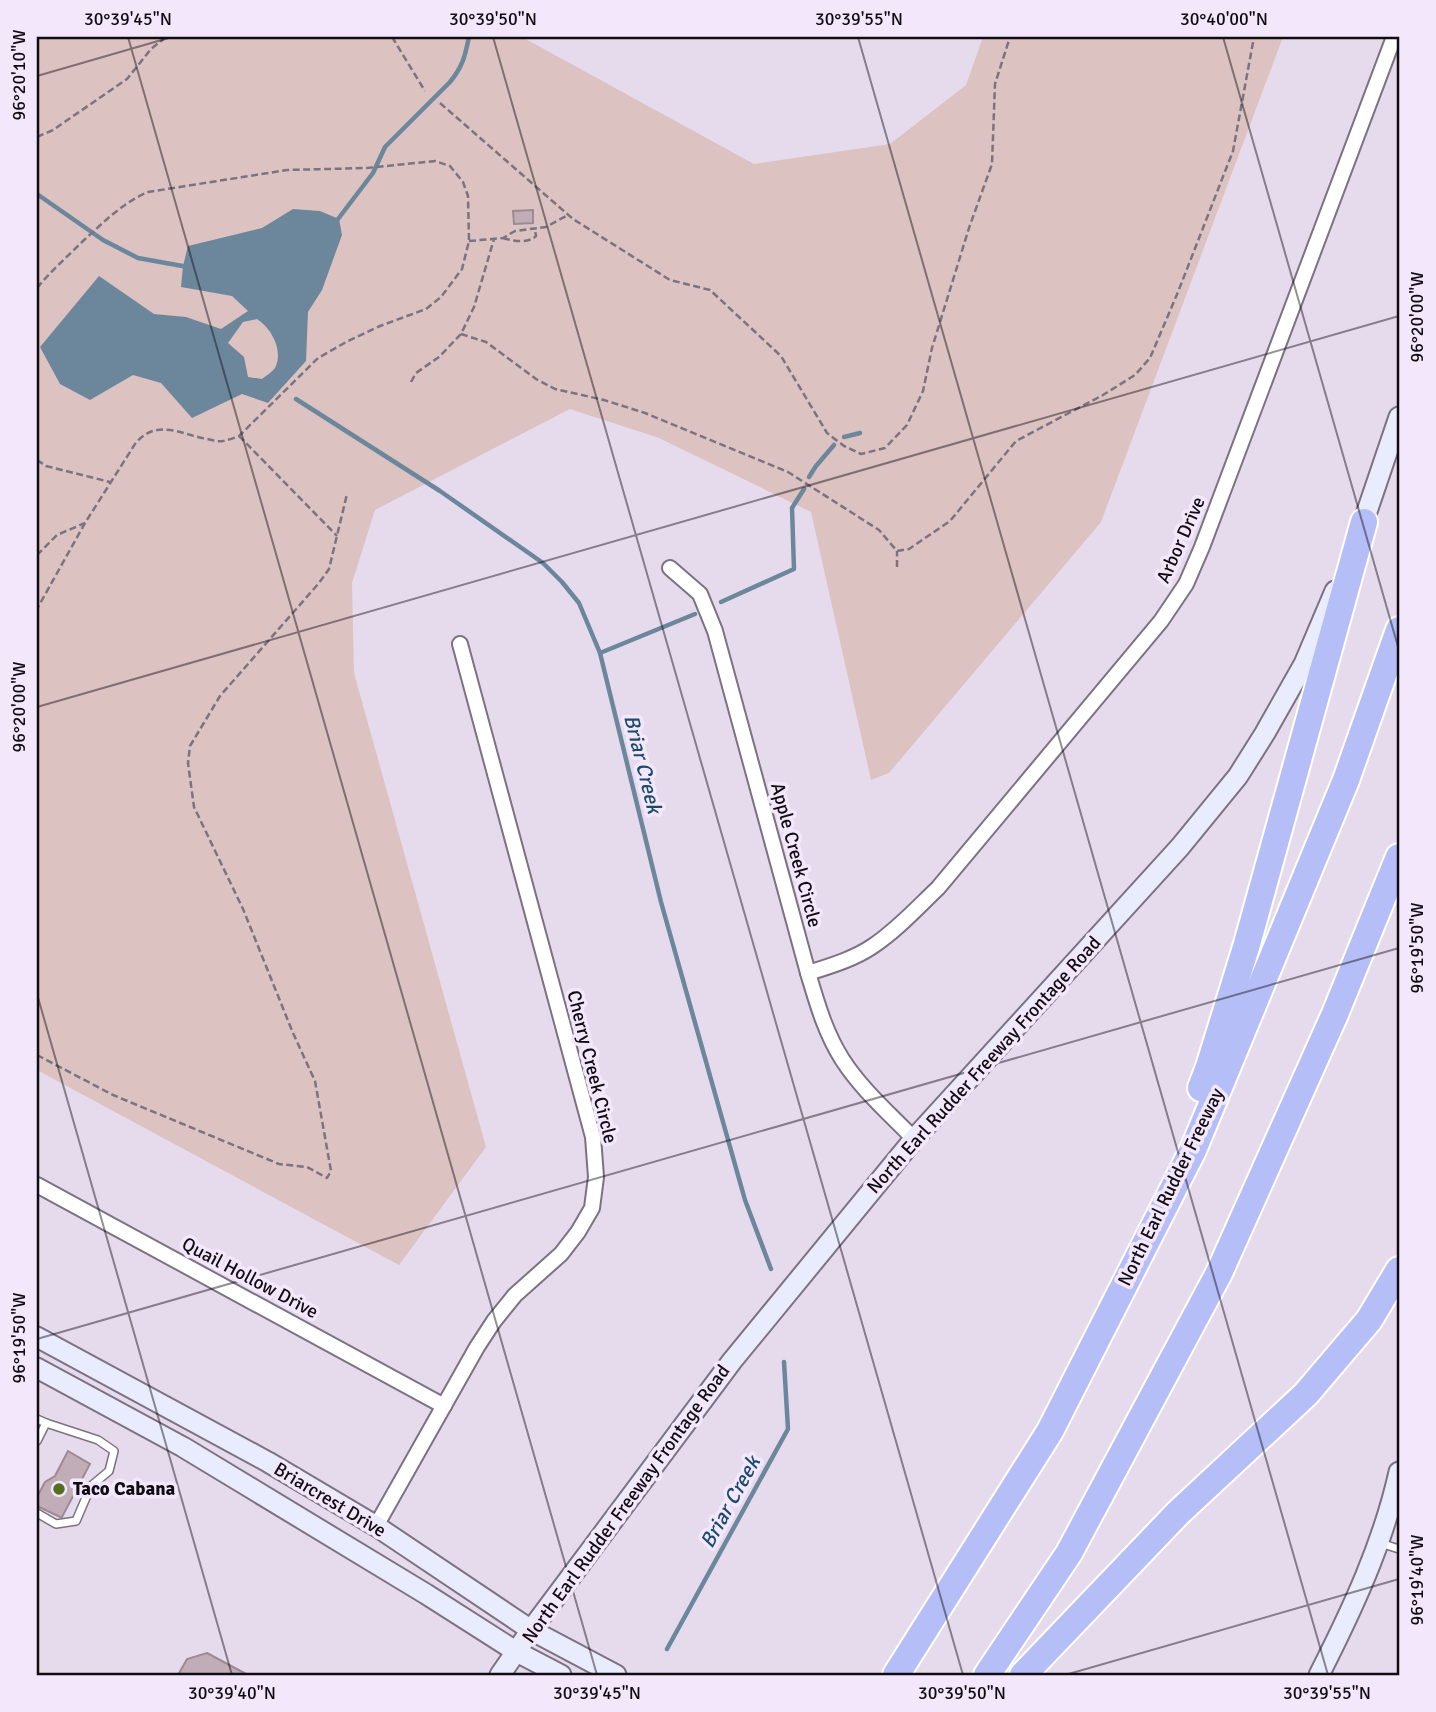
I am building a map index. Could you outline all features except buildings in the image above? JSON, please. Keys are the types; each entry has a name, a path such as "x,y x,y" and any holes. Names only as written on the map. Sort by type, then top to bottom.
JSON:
{"highway":[{"path":"1126,1282 1213,1055 1247,944 1364,522"},
{"name":"North Earl Rudder Freeway","path":"896,1675 1050,1431 1193,1150 1346,780 1399,630"},
{"path":"987,1675 1069,1553 1219,1273 1335,1014 1399,857"},
{"path":"1023,1675 1178,1513 1306,1394 1369,1320 1399,1269"}],"main road":[{"name":"North Earl Rudder Freeway Frontage Road","path":"500,1675 732,1361 914,1139 1180,847 1238,776 1304,664 1364,522 1399,416"},
{"name":"Briarcrest Drive","path":"37,1336 268,1462 376,1526 531,1630 616,1675"},
{"name":"Briarcrest Drive","path":"37,1368 183,1447 517,1652 561,1675"},
{"path":"1319,1675 1349,1616 1380,1543 1399,1472"}],"street":[{"name":"Arbor Drive","path":"808,973 841,962 872,947 938,888 1161,621 1186,584 1394,37"},
{"name":"Apple Creek Circle","path":"670,568 700,594 715,631 823,1023 842,1059 870,1094 914,1139"},
{"name":"Cherry Creek Circle","path":"376,1526 494,1321 515,1295 561,1254 578,1232 592,1208 596,1177 593,1137 460,644"},
{"name":"Quail Hollow Drive","path":"37,1185 444,1405"}],"lane":[{"path":"37,1419 98,1440 114,1451 109,1471 91,1486 76,1521 56,1524 37,1513"},
{"path":"37,1441 46,1423"},
{"path":"1380,1543 1399,1549"}],"path":[{"path":"37,137 53,130 127,79 151,49 166,37"},
{"path":"392,37 425,90"},
{"path":"440,103 568,215 670,280 710,290 781,356 827,433 844,446 861,454 885,448 907,425 923,391 932,348 992,164 995,84 1010,37"},
{"path":"897,551 909,549 950,521 1016,441 1135,375 1150,358 1233,152 1254,37"},
{"path":"37,288 48,274 110,216 136,197 148,192 287,170 367,168 435,161 450,166 463,182 468,196 469,241 462,269 441,297 426,309 380,326 318,358 239,436 221,442 176,430 156,430 143,435 85,523 37,609"},
{"path":"469,241 494,239 515,231 546,227 568,215"},
{"path":"503,237 514,241 531,240 536,236 535,229"},
{"path":"411,382 416,373 439,356 461,334 474,307 494,239"},
{"path":"461,334 486,342 536,379 555,389 645,413 788,472 879,530 897,551 897,567"},
{"path":"239,436 337,536"},
{"path":"37,460 47,466 111,482"},
{"path":"37,1055 113,1095 279,1164 307,1167 327,1178 331,1171 315,1081 243,909 194,807 188,763 190,746 220,696 319,583 328,569 347,494"},
{"path":"37,555 57,535 85,523"}],"shaded area":[{"path":"37,37 522,37 754,164 890,144 966,85 983,37 1283,37 1101,522 889,773 871,780 811,512 659,438 570,409 375,510 352,583 354,673 486,1147 399,1265 37,1070"}],"water":[{"path":"293,209 320,211 339,219 342,235 322,290 308,312 306,361 268,403 242,394 192,418 161,383 133,375 90,400 60,384 40,347 99,276 154,314 186,317 221,329 248,311 232,296 181,287 188,246 262,228","holes":["257,319 275,340 278,354 275,368 262,379 248,377 244,357 228,343 243,322"]}],"waterway":[{"path":"335,223 373,173 385,147 450,82 463,61 469,37"},
{"name":"Briar Creek","path":"37,194 103,240 138,258 188,267"},
{"name":"Briar Creek","path":"296,399 440,491 543,563 579,603 600,653 661,902 745,1200 771,1269"},
{"path":"844,437 860,433"},
{"path":"809,477 834,445"},
{"path":"721,602 794,569 792,508 804,489"},
{"path":"600,653 695,614"},
{"name":"Briar Creek","path":"667,1649 788,1429 784,1362"}],"place":[{"name":"Taco Cabana","path":"59,1489"}]}
